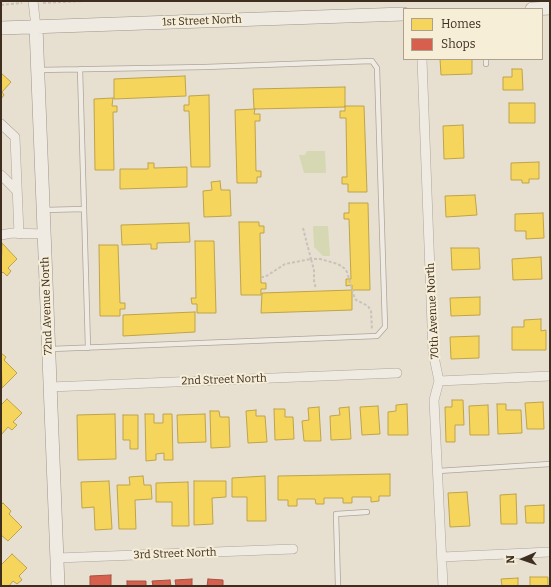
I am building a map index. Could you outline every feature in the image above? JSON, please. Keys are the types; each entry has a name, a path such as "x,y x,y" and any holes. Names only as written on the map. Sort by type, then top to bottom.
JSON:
{"street":[{"path":"33,1 36,27"},
{"name":"1st Street North","path":"1,28 403,14"},
{"name":"72nd Avenue North","path":"36,27 58,586"},
{"name":"70th Avenue North","path":"422,60 433,352 439,381 434,400 443,586"},
{"path":"1,124 15,137 19,234"},
{"path":"1,175 17,191"},
{"path":"1,235 44,234"},
{"name":"2nd Street North","path":"50,387 397,373"},
{"path":"439,381 550,376"},
{"name":"3rd Street North","path":"57,558 293,549"},
{"path":"442,557 550,552"}],"lane":[{"path":"38,70 213,67 372,61 378,68 385,327 377,336 49,349"},
{"path":"80,69 88,348"},
{"path":"43,210 84,209"},
{"path":"438,471 550,464"},
{"path":"338,586 336,514 367,512"}],"path":[{"path":"303,228 314,270 316,289"},
{"path":"261,277 265,277 285,264 311,259 320,259 338,264 344,268 349,276 350,286 356,300 368,306 371,311 372,337"}],"green space":[{"path":"307,151 325,151 326,173 304,173 299,155 305,155"},
{"path":"313,226 328,226 330,256 323,256 314,247"}],"building: Homes":[{"path":"440,60 472,60 472,74 441,75"},
{"path":"512,69 522,69 523,90 503,90 503,77 512,77"},
{"path":"1,73 11,82 2,92 4,95 1,99"},
{"path":"185,76 186,96 114,99 114,79"},
{"path":"345,87 345,107 254,109 253,89"},
{"path":"209,95 210,167 191,167 189,111 184,111 184,105 189,105 189,96"},
{"path":"113,98 112,106 117,106 117,112 113,112 114,170 95,170 94,99"},
{"path":"509,103 535,103 535,123 509,123"},
{"path":"345,106 364,106 367,192 348,192 348,184 342,184 342,177 347,177 346,118 340,118 340,111 345,111"},
{"path":"255,109 254,114 260,114 260,121 255,121 256,171 261,171 261,177 257,177 257,183 237,183 235,110"},
{"path":"463,125 464,158 444,159 443,126"},
{"path":"539,162 539,179 529,179 529,183 522,183 522,180 511,180 511,163"},
{"path":"148,163 154,163 154,168 187,167 187,187 120,189 120,169 148,169"},
{"path":"220,181 221,190 230,190 231,216 204,217 203,191 212,190 211,182"},
{"path":"475,195 477,215 446,217 445,196"},
{"path":"349,203 368,203 370,290 352,290 352,285 346,286 346,279 351,279 349,219 344,219 344,213 349,213"},
{"path":"543,213 544,238 526,239 526,231 515,231 515,214"},
{"path":"239,222 259,222 259,226 264,226 264,233 260,233 261,283 266,283 266,289 261,289 261,295 241,295"},
{"path":"189,223 190,242 157,243 157,249 151,249 151,244 122,245 121,225"},
{"path":"195,241 214,241 216,313 197,313 197,304 192,304 191,298 196,298"},
{"path":"2,243 17,259 8,268 11,271 7,276 3,272 1,274"},
{"path":"99,245 118,245 120,303 125,303 125,309 120,309 120,316 100,316"},
{"path":"451,248 479,248 480,269 452,270"},
{"path":"541,257 542,279 513,280 512,259"},
{"path":"352,290 352,310 261,313 262,293"},
{"path":"480,297 480,315 451,316 450,298"},
{"path":"195,312 195,332 123,336 123,315"},
{"path":"541,319 541,331 546,330 546,350 512,350 512,327 524,327 524,320"},
{"path":"479,336 479,358 451,359 450,337"},
{"path":"1,353 6,357 4,360 17,373 2,388"},
{"path":"7,399 22,413 13,422 17,425 12,430 8,427 1,435 1,405"},
{"path":"452,400 463,400 464,425 455,425 455,442 446,442 445,407 452,407"},
{"path":"543,402 544,429 527,429 525,403"},
{"path":"407,404 408,435 388,435 388,412 396,411 396,405"},
{"path":"497,404 506,404 506,410 521,410 522,433 498,434"},
{"path":"488,405 489,435 470,435 469,406"},
{"path":"378,406 380,434 362,435 360,407"},
{"path":"319,407 321,441 304,441 302,421 309,420 308,408"},
{"path":"349,407 351,439 331,440 330,416 340,415 339,408"},
{"path":"274,409 285,409 285,417 293,417 294,439 275,440"},
{"path":"256,410 256,416 265,416 267,442 248,443 246,411"},
{"path":"210,411 219,411 220,417 229,417 230,447 211,448"},
{"path":"115,414 116,459 78,460 77,415"},
{"path":"145,414 154,414 154,423 163,423 163,414 172,414 173,460 164,460 164,453 156,454 156,460 146,461"},
{"path":"205,414 206,442 178,443 177,415"},
{"path":"123,415 138,415 138,449 130,449 130,440 123,440"},
{"path":"390,474 390,496 379,496 379,501 371,502 371,497 352,497 352,503 343,503 343,498 324,498 324,504 316,504 315,499 297,499 297,506 288,506 288,500 278,500 278,476"},
{"path":"143,476 144,485 151,485 152,499 135,500 136,529 119,529 117,485 130,485 129,477"},
{"path":"265,476 266,521 247,521 247,497 232,497 232,478"},
{"path":"109,481 112,529 95,530 94,507 82,508 81,482"},
{"path":"194,481 226,481 226,497 212,498 213,524 194,525"},
{"path":"188,482 189,526 172,526 172,502 156,502 156,483"},
{"path":"467,492 470,526 450,527 448,493"},
{"path":"516,494 517,524 501,524 500,495"},
{"path":"3,503 11,511 9,514 22,527 8,541 1,535 1,505"},
{"path":"544,505 544,523 526,523 525,506"},
{"path":"12,554 27,568 19,576 22,580 17,584 13,581 9,586 1,586 1,565"},
{"path":"530,577 548,577 548,586 530,586"},
{"path":"518,578 518,586 502,586 501,579"}],"building: Shops":[{"path":"111,575 111,586 90,586 90,576"},
{"path":"192,579 192,586 176,586 175,580"},
{"path":"208,579 223,580 223,586 207,586"},
{"path":"170,580 171,586 153,586 152,581"},
{"path":"127,581 146,581 146,586 127,586"}]}
